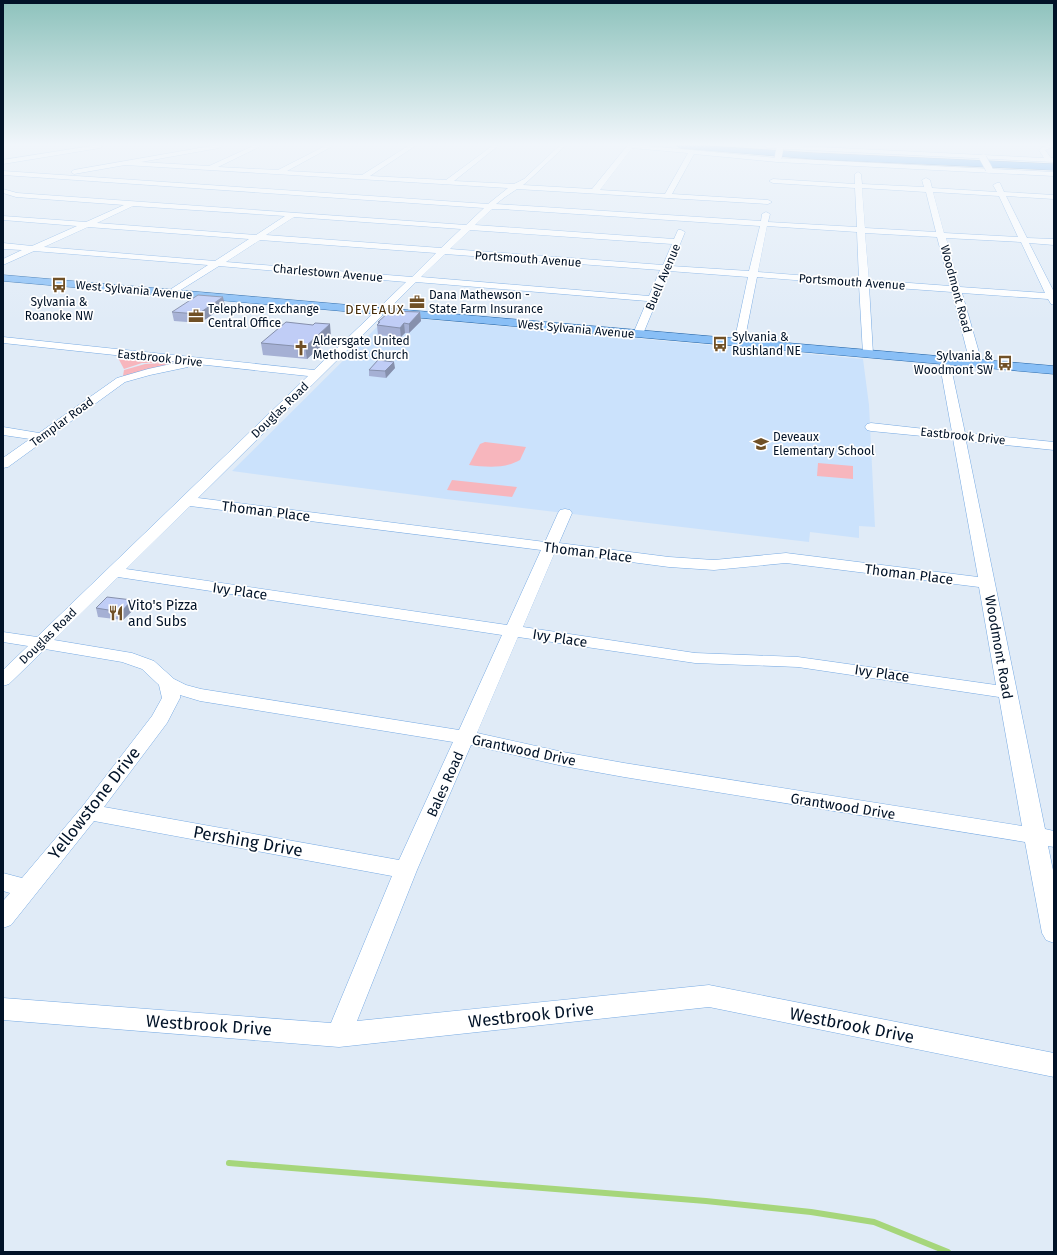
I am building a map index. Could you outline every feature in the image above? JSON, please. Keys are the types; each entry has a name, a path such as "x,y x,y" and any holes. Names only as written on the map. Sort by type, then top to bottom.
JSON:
{"main road":[{"name":"West Sylvania Avenue","path":"3,278 1054,370"}],"street":[{"path":"3,262 131,205"},
{"path":"140,205 677,242"},
{"path":"171,293 309,205"},
{"path":"469,205 1054,242"},
{"path":"739,343 768,205"},
{"path":"859,205 868,354"},
{"name":"Woodmont Road","path":"933,205 976,363"},
{"path":"1006,205 1053,299"},
{"name":"Douglas Road","path":"3,680 491,206"},
{"name":"Portsmouth Avenue","path":"3,218 956,290 1053,299"},
{"name":"Buell Avenue","path":"638,334 686,219"},
{"name":"Charlestown Avenue","path":"3,246 653,299"},
{"name":"Eastbrook Drive","path":"3,340 317,374"},
{"path":"103,352 118,371"},
{"name":"Woodmont Road","path":"945,360 1007,692 1045,837 1054,933"},
{"name":"Templar Road","path":"3,464 42,437 118,371 148,372 202,362"},
{"name":"Eastbrook Drive","path":"871,427 1054,446"},
{"path":"3,431 42,437"},
{"name":"Thoman Place","path":"188,501 669,562 714,565 786,558 987,583"},
{"name":"Bales Road","path":"339,1035 406,870 565,513"},
{"name":"Ivy Place","path":"115,572 695,658 798,662 1007,692"},
{"name":"Grantwood Drive","path":"3,637 118,655 135,660 154,669 168,683 180,690 200,695 465,737 563,759 624,770 848,807 1045,837"},
{"name":"Yellowstone Drive","path":"3,918 89,812 164,713 171,698 168,683"},
{"name":"Pershing Drive","path":"89,812 406,870"},
{"path":"3,882 27,888"},
{"name":"Westbrook Drive","path":"3,1009 339,1035 709,996 1054,1066"}],"shaded area":[{"path":"388,316 863,359 869,405 875,527 859,526 859,538 810,532 809,542 446,499 232,471"},
{"path":"122,355 176,361 169,363 174,364 123,376 124,370 145,364 163,363 142,363 124,369 117,356"},
{"path":"485,442 526,447 520,460 508,465 488,467 469,465 480,444"},
{"path":"818,463 853,466 853,479 817,476"},
{"path":"452,480 517,487 512,497 447,490"}],"building":[{"path":"198,295 223,297 198,314 172,312"},
{"path":"390,311 420,312 409,324 404,323 400,328 377,325 380,322 378,322"},
{"path":"286,322 313,325 315,323 330,324 305,347 261,343"},
{"path":"378,360 394,362 385,371 369,370"},
{"path":"107,597 132,600 121,612 96,608"}],"waterway":[{"path":"229,1163 706,1201 811,1212 874,1222 948,1252"}],"place":[{"name":"Sylvania & Roanoke NW","path":"59,285"},
{"name":"Dana Mathewson - State Farm Insurance","path":"417,302"},
{"name":"Telephone Exchange Central Office","path":"196,316"},
{"name":"Sylvania & Rushland NE","path":"720,344"},
{"name":"Aldersgate United Methodist Church","path":"301,348"},
{"name":"Sylvania & Woodmont SW","path":"1005,363"},
{"name":"Deveaux Elementary School","path":"761,444"},
{"name":"Vito's Pizza and Subs","path":"116,613"}],"district":[{"name":"DEVEAUX","path":"375,309"}]}
